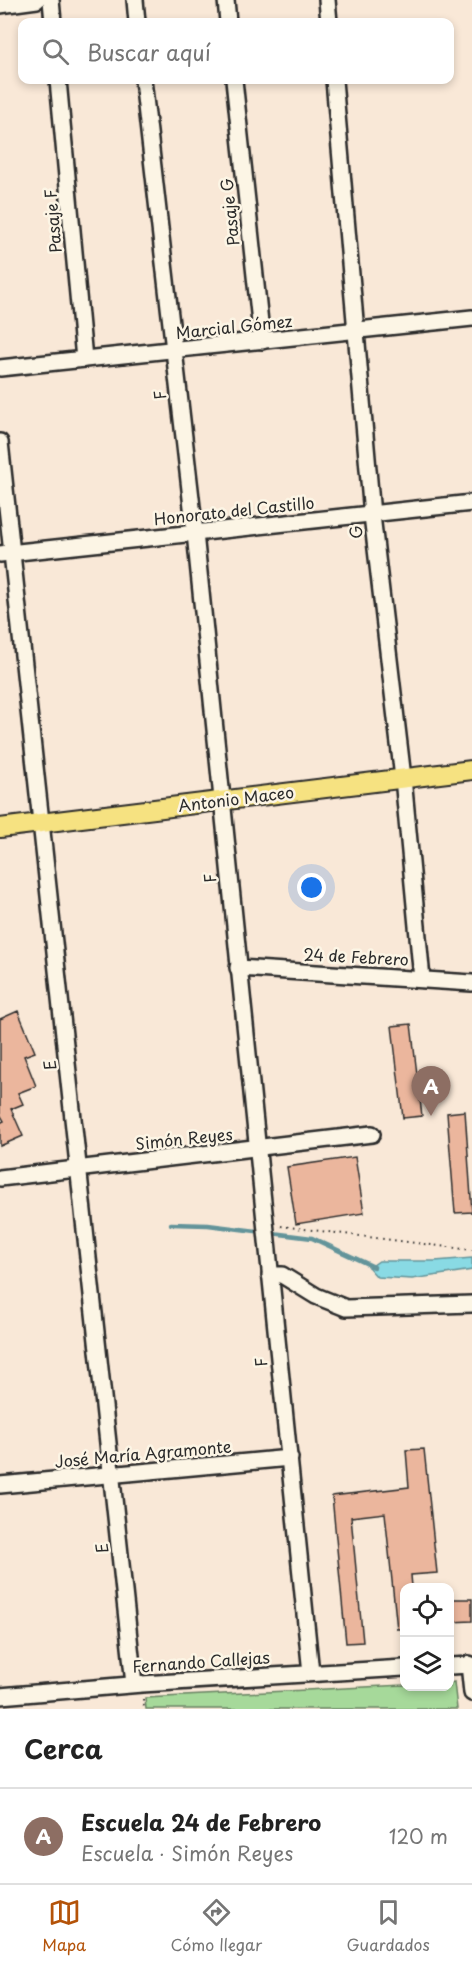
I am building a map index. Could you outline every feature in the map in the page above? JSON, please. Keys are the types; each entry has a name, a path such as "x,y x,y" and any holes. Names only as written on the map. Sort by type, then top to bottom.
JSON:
{"main road":[{"name":"Antonio Maceo","path":"0,828 472,770"}],"street":[{"path":"0,4 38,0"},
{"path":"51,0 53,18"},
{"path":"135,0 137,18"},
{"path":"226,0 228,18"},
{"path":"327,0 329,18"},
{"name":"Pasaje F","path":"58,84 84,359"},
{"name":"F","path":"143,84 195,533 311,1673"},
{"name":"Pasaje G","path":"234,84 262,342"},
{"name":"G","path":"334,84 372,515 403,778 422,979"},
{"name":"Marcial Gómez","path":"0,368 472,318"},
{"name":"E","path":"0,442 6,553 42,822 134,1684"},
{"name":"Honorato del Castillo","path":"6,553 472,503"},
{"name":"24 de Febrero","path":"238,968 472,983"},
{"name":"Simón Reyes","path":"0,1178 372,1134"},
{"path":"270,1268 316,1296 346,1308 472,1304"},
{"name":"José María Agramonte","path":"0,1485 290,1458"},
{"path":"454,1665 471,1665 472,1693"},
{"name":"Fernando Callejas","path":"0,1696 134,1684 400,1668"}],"path":[{"path":"266,1220 284,1227 472,1250"}],"green space":[{"path":"454,1682 457,1709 146,1709 145,1698 400,1685 400,1691 454,1691"}],"water":[{"path":"472,1258 472,1270 412,1279 377,1277 369,1268 379,1261 435,1261"}],"building":[{"path":"18,1011 35,1052 24,1056 36,1086 18,1093 23,1104 11,1109 23,1136 0,1146 0,1123 4,1121 0,1114 0,1019"},
{"path":"411,1024 422,1116 403,1118 392,1026"},
{"path":"465,1111 472,1212 455,1213 447,1113"},
{"path":"355,1157 364,1213 296,1224 287,1167"},
{"path":"424,1449 437,1573 411,1575 412,1583 400,1583 400,1629 397,1629 385,1513 351,1517 363,1642 346,1643 332,1496 409,1487 406,1450"},
{"path":"454,1599 472,1599 472,1621 454,1622"}],"waterway":[{"path":"171,1224 208,1225 312,1238 374,1267"}],"place":[{"name":"Escuela 24 de Febrero","path":"431,1116"}]}
